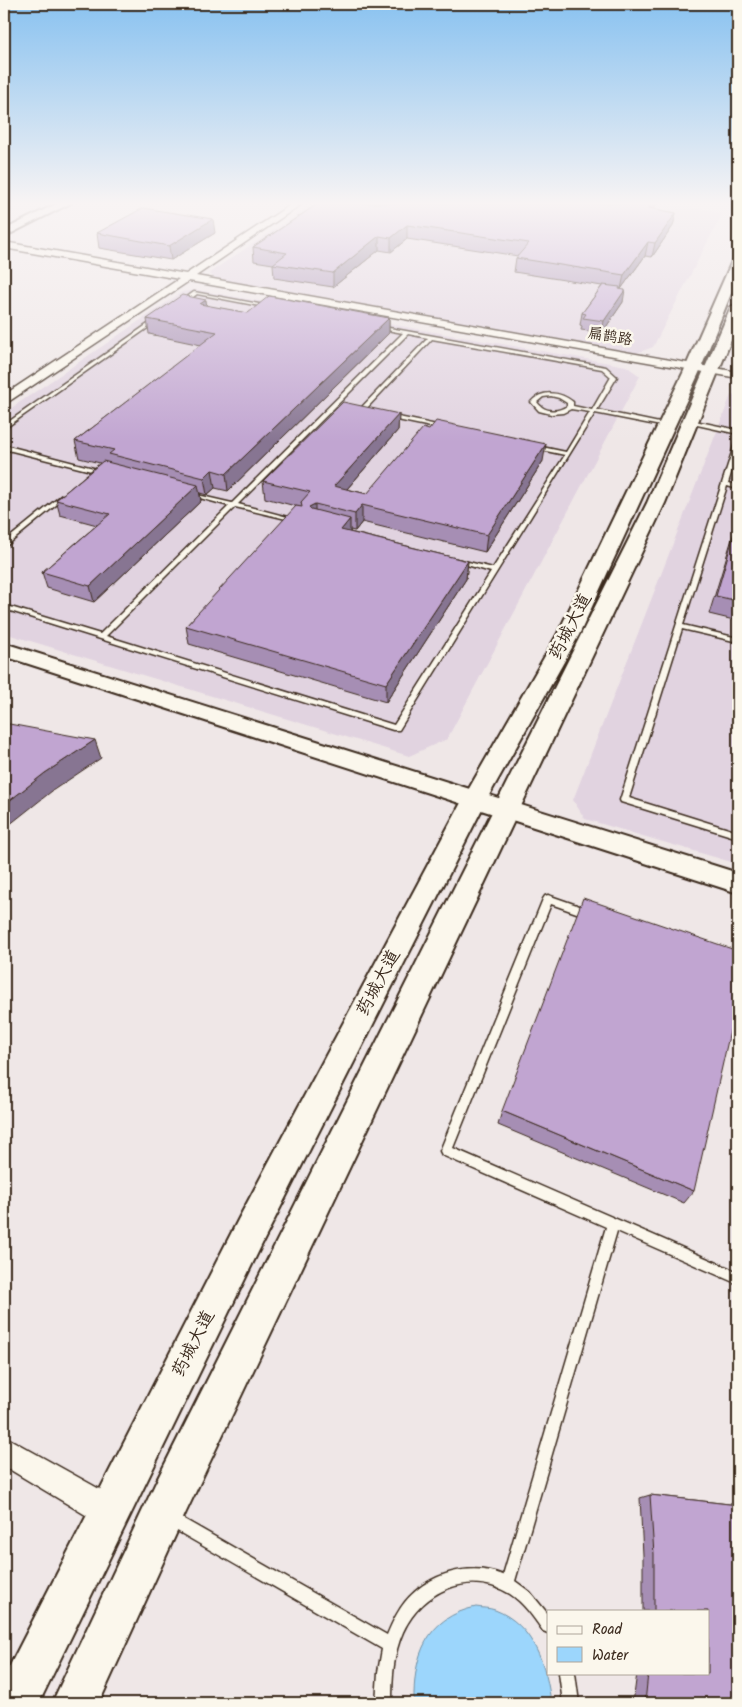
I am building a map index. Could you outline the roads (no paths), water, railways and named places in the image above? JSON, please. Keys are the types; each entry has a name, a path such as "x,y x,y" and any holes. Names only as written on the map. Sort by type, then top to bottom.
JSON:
{"main road":[{"name":"药城大道","path":"714,371 733,283"},
{"name":"药城大道","path":"14,1703 251,1230 475,799 568,636 678,424 714,371 738,307"},
{"name":"药城大道","path":"76,1703 163,1515 656,503 678,424"}],"street":[{"path":"4,400 178,283"},
{"name":"扁鹊路","path":"212,283 714,371"},
{"path":"4,650 738,883"},
{"path":"4,1450 110,1512"}],"lane":[{"path":"180,304 196,293 273,307"},
{"path":"4,427 164,315"},
{"path":"4,607 396,728 568,454 614,377 604,368 369,325"},
{"path":"101,637 407,332"},
{"path":"361,411 431,337"},
{"path":"570,407 570,402 558,396 541,396 534,402 537,408 553,412 564,411 570,407 738,432"},
{"path":"334,405 343,407"},
{"path":"352,409 568,454"},
{"path":"738,444 624,800 738,835"},
{"path":"4,447 106,473"},
{"path":"89,476 97,470"},
{"path":"725,484 738,487"},
{"path":"4,545 73,489"},
{"path":"188,493 300,522"},
{"path":"447,559 495,571"},
{"path":"680,626 738,640"},
{"path":"602,918 548,899 446,1151 738,1278"},
{"path":"507,1585 613,1224"},
{"path":"163,1515 391,1646"},
{"path":"384,1703 384,1674 391,1646 406,1614 416,1600 433,1586 453,1577 474,1575 496,1579 516,1590 534,1607 547,1625"},
{"path":"567,1674 571,1703"}],"water":[{"path":"476,1607 493,1609 508,1617 519,1625 528,1636 542,1661 551,1703 414,1703 416,1670 426,1642 434,1630 445,1620 459,1612"}]}
